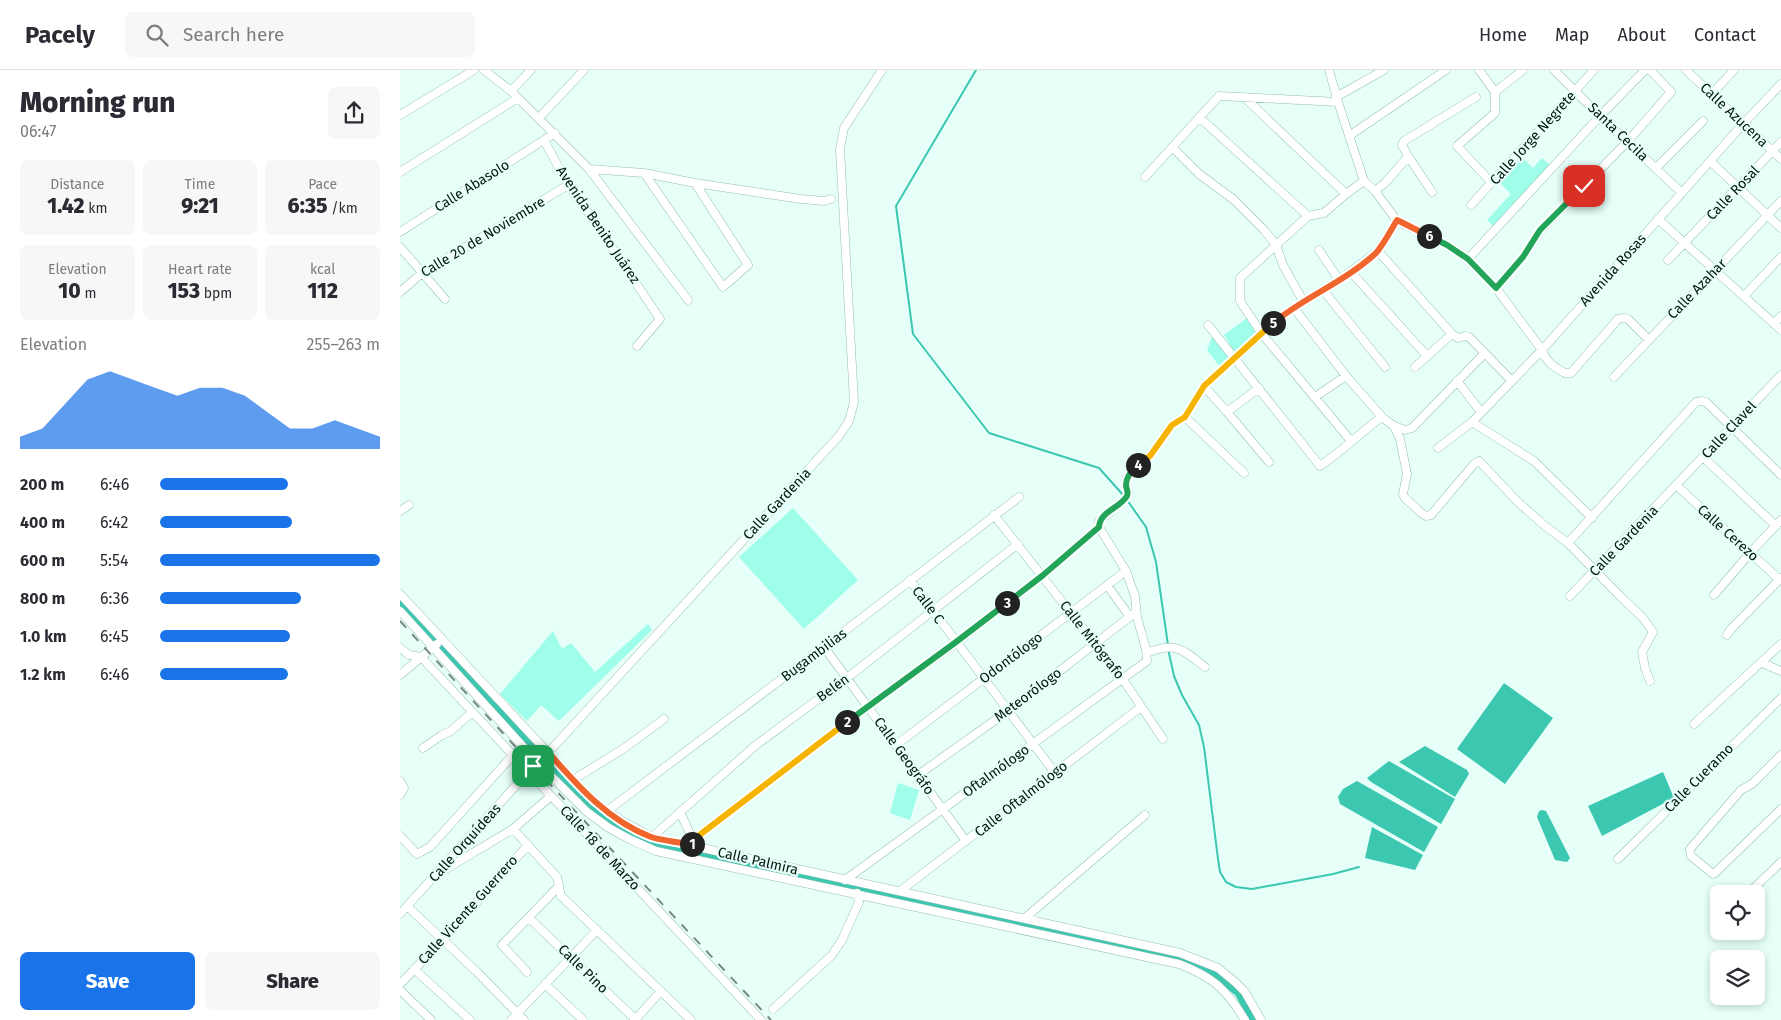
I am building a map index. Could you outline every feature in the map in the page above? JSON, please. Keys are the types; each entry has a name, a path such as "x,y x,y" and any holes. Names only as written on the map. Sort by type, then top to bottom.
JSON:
{"street":[{"path":"400,115 474,70"},
{"name":"Avenida Benito Juárez","path":"484,70 511,91 589,169 688,300"},
{"path":"511,91 531,70"},
{"path":"539,118 581,73 572,70"},
{"name":"Calle Gardenia","path":"538,761 840,436 849,421 854,402 840,149 844,128 882,70"},
{"path":"1329,70 1364,181 1375,191 1397,220 1447,245 1468,259 1496,288 1542,350 1545,358 1552,365 1568,374 1571,373 1618,319 1628,319 1649,340"},
{"path":"1145,177 1218,96 1337,100 1384,70"},
{"path":"1349,136 1446,70"},
{"path":"1479,70 1495,92 1495,113 1457,146 1492,183"},
{"path":"1495,92 1523,70"},
{"name":"Santa Cecila","path":"1554,70 1682,193"},
{"name":"Calle Jorge Negrete","path":"1471,204 1594,70"},
{"path":"1468,259 1645,70"},
{"path":"1496,288 1523,257 1540,230 1628,141 1671,92 1650,70"},
{"name":"Calle Azucena","path":"1686,70 1781,160"},
{"path":"1712,94 1734,70"},
{"name":"Avenida Rosas","path":"1438,448 1472,422 1542,350 1743,124 1781,84"},
{"path":"1244,97 1346,194"},
{"path":"1432,192 1402,145 1404,141 1476,97"},
{"path":"400,172 518,98"},
{"path":"1200,117 1308,216"},
{"path":"1656,168 1703,121"},
{"path":"544,140 554,133"},
{"name":"Avenida Benito Juárez","path":"544,140 568,185 660,320 637,346"},
{"name":"Calle Abasolo","path":"400,232 544,140"},
{"name":"Calle Rosal","path":"1668,260 1781,142"},
{"path":"1172,147 1199,174 1233,199 1264,230 1276,245 1283,265 1303,301"},
{"path":"1375,191 1385,183 1408,156"},
{"path":"1710,161 1781,228"},
{"path":"589,169 644,173 695,183 801,199 824,201 831,199"},
{"path":"644,173 723,287 748,265 695,183"},
{"path":"1351,441 1262,334 1240,301 1240,278 1308,216 1324,213 1364,181"},
{"name":"Calle 20 de Noviembre","path":"400,292 422,273 568,185"},
{"name":"Calle Azahar","path":"1614,376 1781,201"},
{"path":"1658,219 1781,330"},
{"path":"1133,614 1135,596 1126,571 1099,527 1099,521 1104,515 1126,498 1128,493 1127,478 1133,470 1150,456 1172,425 1185,417 1204,386 1262,334 1303,301 1351,272 1378,251 1397,220"},
{"path":"400,247 444,299"},
{"path":"1319,250 1339,280"},
{"path":"1378,251 1452,334 1458,338 1470,337 1484,354 1511,380"},
{"path":"1744,296 1781,257"},
{"path":"1351,272 1427,356"},
{"path":"1323,290 1385,367"},
{"path":"1294,308 1346,376 1383,418 1394,426 1405,430 1412,428 1484,354"},
{"path":"1774,324 1781,316"},
{"path":"1208,325 1320,466 1339,453 1379,419 1383,418"},
{"path":"1415,367 1452,334"},
{"name":"Calle Clavel","path":"1676,486 1781,375"},
{"path":"1315,397 1346,376"},
{"path":"1457,381 1481,412"},
{"path":"1204,386 1268,462"},
{"path":"1227,412 1259,388"},
{"path":"1568,543 1696,402 1706,402 1781,475"},
{"path":"1185,417 1244,473"},
{"path":"1472,422 1534,461 1592,518"},
{"path":"1394,426 1400,439 1407,474 1403,494 1405,498 1426,516 1431,514 1474,464 1479,462 1544,526 1568,543 1643,618 1653,632 1642,652 1650,681"},
{"path":"1703,457 1779,523 1714,595"},
{"name":"Calle Gardenia","path":"1570,596 1676,486"},
{"name":"Calle Cerezo","path":"1676,486 1780,579"},
{"name":"Bugambilias","path":"607,811 1019,497"},
{"path":"400,511 409,505"},
{"name":"Calle Mitógrafo","path":"994,515 1122,678 1163,739"},
{"path":"692,850 868,706 1042,576 1099,527"},
{"name":"Belén","path":"652,837 756,745 847,678 1018,544"},
{"name":"Odontólogo","path":"896,745 1126,571"},
{"path":"1727,635 1780,579"},
{"name":"Calle C","path":"910,580 1054,773"},
{"path":"1108,585 1133,614 1147,657"},
{"name":"Calle Palmira","path":"400,594 593,801 638,831 692,850 811,878 845,880 900,891 1180,953 1218,968 1236,982 1245,992 1261,1020"},
{"path":"400,611 586,812 629,839 656,851 692,850 811,878 857,893 1179,964 1200,972 1216,983 1233,1000 1246,1020"},
{"name":"Meteorólogo","path":"918,775 1008,711 1133,614"},
{"path":"400,675 442,640"},
{"path":"1694,724 1781,644"},
{"name":"Calle Geográfo","path":"824,647 966,841"},
{"name":"Oftalmólogo","path":"845,880 1122,678 1143,665 1147,657 1168,647 1179,648 1205,666"},
{"path":"400,648 409,655 421,657"},
{"name":"Calle 18 de Marzo","path":"421,657 761,1020"},
{"path":"1762,663 1781,671"},
{"name":"Calle Cueramo","path":"1618,859 1781,698"},
{"name":"Calle Oftalmólogo","path":"900,891 1141,707"},
{"path":"423,748 451,731 472,712"},
{"path":"573,780 626,747 664,719"},
{"path":"400,836 417,854 430,848 513,755"},
{"path":"1781,755 1752,784 1741,790 1690,849 1690,856 1713,874 1716,873 1781,809"},
{"name":"Calle Orquídeas","path":"400,914 538,761"},
{"path":"400,781 402,792"},
{"path":"438,874 513,829 551,796"},
{"path":"680,812 692,850"},
{"path":"1025,918 1145,815"},
{"name":"Calle Vicente Guerrero","path":"400,984 443,940 528,845 513,829"},
{"path":"528,845 557,877 561,896 692,1020"},
{"path":"1757,885 1781,862"},
{"path":"527,972 502,945 559,886"},
{"path":"773,1009 832,955 842,940 859,902 857,893"},
{"path":"407,906 477,972 524,1020"},
{"name":"Calle Pino","path":"529,918 636,1020"},
{"path":"511,1020 597,930"},
{"path":"414,969 470,1020"},
{"path":"545,984 583,1020"},
{"path":"400,990 431,1020"},
{"path":"636,1020 661,991"}],"shaded area":[{"path":"1522,157 1533,168 1542,158 1551,166 1494,227 1487,220 1511,194 1499,182"},
{"path":"1247,318 1257,332 1235,353 1224,335"},
{"path":"1213,335 1231,358 1220,367 1207,350"},
{"path":"793,508 858,580 804,629 739,557"},
{"path":"648,624 652,630 559,721 541,705 527,721 500,694 553,631 562,649 571,643 595,672"},
{"path":"1504,683 1553,718 1505,784 1457,749"},
{"path":"1425,746 1467,770 1469,774 1455,797 1399,762"},
{"path":"1389,761 1455,799 1441,824 1367,778"},
{"path":"1663,772 1674,798 1602,836 1588,806"},
{"path":"1357,781 1438,827 1424,852 1340,804 1338,797 1343,789"},
{"path":"898,783 919,790 910,820 890,813"},
{"path":"1539,811 1546,811 1570,858 1567,862 1555,860 1537,817"},
{"path":"1372,827 1423,855 1415,870 1365,858"}],"waterway":[{"path":"976,70 896,206 913,334 989,433 1099,468 1124,496"},
{"path":"1127,500 1146,527 1156,562 1168,645"},
{"path":"400,604 588,806 636,836 653,843 1171,956 1203,966 1238,993 1253,1020"},
{"path":"1168,649 1174,676 1182,695 1199,725 1204,747 1220,872 1226,882 1236,887 1252,889 1333,874 1359,867"}],"railway":[{"path":"400,621 771,1020"}],"route":[{"path":"533,766 548,752 593,801 622,821 652,837 692,845 693,840 1042,576 1099,527 1099,521 1104,515 1126,498 1128,493 1127,478 1133,470 1150,456 1172,425 1185,417 1204,386 1284,314 1339,280 1378,251 1397,220 1447,245 1468,259 1496,288 1523,257 1540,230 1584,186"}]}
